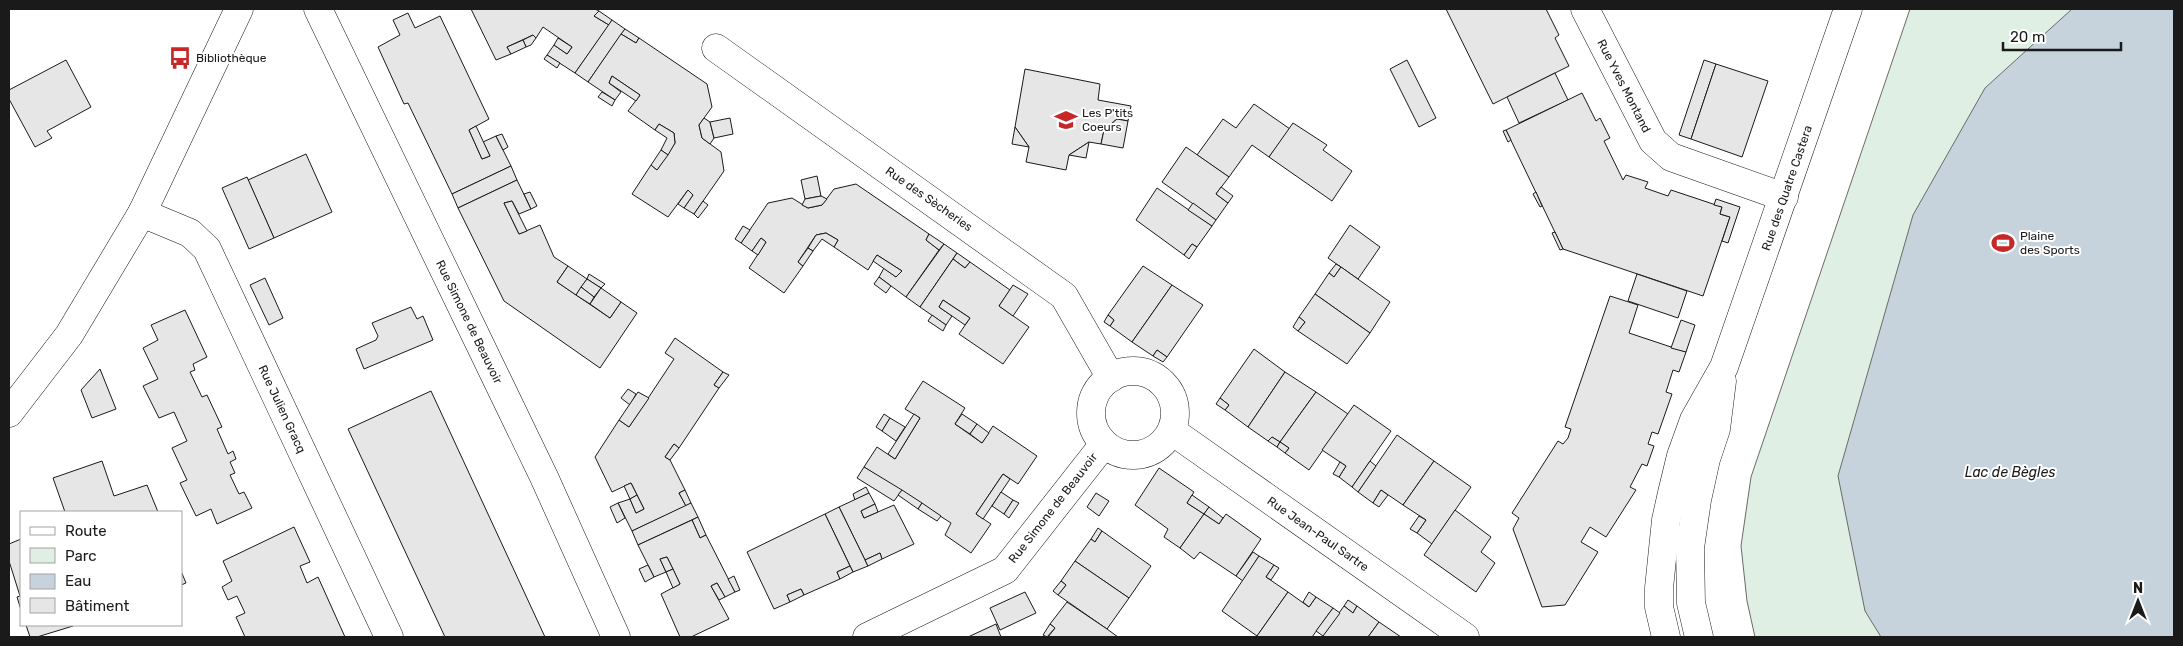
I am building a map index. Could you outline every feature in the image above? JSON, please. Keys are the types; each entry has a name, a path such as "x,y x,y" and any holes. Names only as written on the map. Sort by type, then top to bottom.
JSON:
{"street":[{"path":"9,413 70,335 142,213 239,9"},
{"name":"Rue Simone de Beauvoir","path":"318,9 539,468 616,637"},
{"name":"Rue Yves Montand","path":"1585,9 1653,141 1671,157 1784,197"},
{"name":"Rue des Quatre Castera","path":"1666,637 1659,607 1659,588 1666,520 1681,456 1694,420 1724,367 1848,9"},
{"name":"Rue des Sècheries","path":"716,48 1064,296 1111,378"},
{"name":"Rue Julien Gracq","path":"142,213 190,233 207,249 389,637"},
{"name":"Rue des Quatre Castera","path":"1696,637 1691,604 1690,548 1696,500 1716,429 1724,367"},
{"path":"1137,372 1150,375 1162,382 1170,393 1175,406 1172,431 1164,442 1154,450 1141,455 1115,452 1104,444 1096,434 1092,422 1094,397 1101,386 1111,378 1123,373 1137,372"},
{"name":"Rue Jean-Paul Sartre","path":"1172,431 1465,637"},
{"name":"Rue Simone de Beauvoir","path":"874,636 1005,570 1104,444"}],"green space":[{"name":"Lac de Bègles","path":"1910,9 2174,9 2174,637 1755,637 1747,601 1741,546 1751,477"}],"water":[{"name":"Lac de Bègles","path":"2072,9 2174,9 2174,637 1881,637 1865,611 1838,476 1913,215 1985,88"}],"building":[{"path":"471,9 595,9 599,11 594,16 609,25 575,73 547,55 554,45 567,54 572,47 543,27 536,38 533,35 507,47 511,54 496,60"},
{"path":"1446,9 1546,9 1559,35 1555,38 1569,66 1493,104"},
{"path":"599,11 612,20 609,25 594,16"},
{"path":"408,13 415,28 440,16 489,119 469,130 482,159 490,156 483,142 496,136 511,166 452,194 408,103 404,104 378,47 400,35 393,20"},
{"path":"612,20 625,29 588,82 575,73"},
{"path":"625,29 639,38 636,43 621,34"},
{"path":"621,34 636,43 639,38 707,84 712,107 699,125 702,138 721,152 724,171 694,214 684,208 693,195 688,190 668,217 632,194 651,165 657,170 675,143 674,133 659,124 655,130 628,111 640,95 612,76 609,83 621,92 615,100 588,82"},
{"path":"533,35 536,38 531,45 526,47 523,40"},
{"path":"558,38 572,47 567,54 554,45"},
{"path":"523,40 526,47 511,54 507,47"},
{"path":"547,55 560,63 557,68 544,59"},
{"path":"66,60 91,107 47,131 52,138 35,147 9,99 9,90"},
{"path":"1407,60 1436,118 1419,127 1390,69"},
{"path":"1704,60 1716,64 1691,139 1679,135"},
{"path":"1716,64 1768,81 1742,157 1691,139"},
{"name":"Les P'tits Coeurs","path":"1025,69 1100,84 1098,100 1131,106 1128,121 1117,119 1104,130 1101,144 1089,142 1069,155 1066,170 1026,162 1029,147 1015,127"},
{"path":"1555,73 1568,100 1519,123 1507,97"},
{"path":"612,76 640,95 636,101 609,83"},
{"path":"602,92 615,100 612,106 598,97"},
{"path":"1582,93 1596,121 1600,118 1610,138 1604,141 1623,180 1626,175 1648,182 1645,188 1668,196 1671,190 1722,207 1720,214 1730,217 1703,296 1563,249 1506,130"},
{"path":"1254,104 1290,129 1269,157 1252,145 1229,177 1197,155 1223,119 1236,128"},
{"path":"704,118 710,122 714,138 710,144 702,138 699,125"},
{"path":"730,118 733,134 714,138 710,122"},
{"path":"1117,119 1128,121 1123,148 1101,144 1104,130"},
{"path":"1293,123 1327,145 1323,150 1352,171 1332,201 1269,157"},
{"path":"659,124 674,133 675,143 668,155 661,150 667,138 655,130"},
{"path":"476,126 490,156 482,159 469,130"},
{"path":"1015,127 1029,147 1012,144"},
{"path":"1506,130 1511,140 1508,142 1503,131"},
{"path":"502,134 508,147 503,150 496,136"},
{"path":"1089,142 1086,158 1069,155"},
{"path":"1186,147 1229,177 1216,194 1228,203 1216,220 1162,182"},
{"path":"661,150 668,155 657,170 651,165"},
{"path":"306,154 332,212 274,238 248,180"},
{"path":"511,166 517,180 458,208 452,194"},
{"path":"817,176 821,196 805,199 801,180"},
{"path":"247,177 274,238 249,249 222,188"},
{"path":"517,180 531,209 519,214 512,201 504,203 519,234 540,225 554,257 568,266 557,282 610,318 621,302 637,313 600,368 504,301 458,208"},
{"path":"856,184 929,234 926,240 939,250 906,297 879,277 884,268 896,277 902,271 877,255 868,270 834,247 838,240 826,233 816,235 798,262 803,266 784,293 749,268 766,242 761,238 752,251 741,243 768,203 792,198 808,208 822,205 834,189"},
{"path":"1221,187 1233,196 1228,203 1216,194"},
{"path":"1157,188 1212,226 1197,247 1192,244 1184,255 1136,220"},
{"path":"688,190 693,195 684,208 678,204"},
{"path":"530,192 537,206 531,209 524,194"},
{"path":"1536,192 1542,206 1540,207 1533,194"},
{"path":"821,196 827,199 822,205 808,208 802,205 805,199"},
{"path":"1716,199 1740,207 1728,243 1722,241 1730,217 1720,214 1722,207 1714,205"},
{"path":"512,201 527,231 519,234 504,203"},
{"path":"703,201 708,205 698,218 694,214"},
{"path":"1193,203 1216,220 1212,226 1188,210"},
{"path":"1350,225 1380,247 1358,279 1328,258"},
{"path":"743,226 750,230 741,243 735,239"},
{"path":"1555,232 1563,249 1560,250 1552,233"},
{"path":"826,233 838,240 834,247 822,239 813,251 808,248 816,235"},
{"path":"929,234 944,244 939,250 926,240"},
{"path":"761,238 766,242 758,255 752,251"},
{"path":"944,244 957,253 920,307 906,297"},
{"path":"1192,244 1197,247 1189,259 1184,255"},
{"path":"808,248 813,251 803,266 798,262"},
{"path":"957,253 970,262 965,268 953,259"},
{"path":"877,255 902,271 896,277 873,261"},
{"path":"953,259 965,268 970,262 1010,290 999,306 1029,327 1003,364 959,334 970,318 943,300 939,307 952,316 946,325 920,307"},
{"path":"1336,264 1341,267 1334,277 1329,273"},
{"path":"568,266 587,279 576,295 557,282"},
{"path":"1143,266 1172,285 1132,342 1110,326 1114,320 1108,315"},
{"path":"1341,267 1390,302 1370,333 1315,294 1329,273 1334,277"},
{"path":"589,274 605,284 601,288 587,279"},
{"path":"1637,274 1687,291 1678,318 1628,301"},
{"path":"879,277 891,286 886,293 874,284"},
{"path":"265,278 283,318 269,325 250,285"},
{"path":"587,279 601,288 594,297 581,287"},
{"path":"1013,285 1028,294 1013,316 999,306"},
{"path":"1172,285 1203,305 1167,357 1157,350 1153,356 1132,342"},
{"path":"581,287 594,297 590,304 576,295"},
{"path":"601,288 621,302 610,318 590,304"},
{"path":"1315,294 1370,333 1347,364 1298,331 1305,322 1299,317"},
{"path":"1610,296 1638,305 1629,333 1686,352 1679,372 1673,370 1666,392 1672,394 1658,434 1652,432 1648,444 1654,446 1647,466 1642,464 1630,487 1636,490 1606,537 1590,527 1581,542 1598,552 1565,605 1542,607 1513,529 1519,518 1512,513 1558,441 1563,444 1568,438 1571,429 1565,427"},
{"path":"943,300 970,318 965,325 939,307"},
{"path":"411,307 417,319 423,316 433,340 364,369 356,349 376,340 378,336 372,323"},
{"path":"185,310 207,357 193,364 195,370 190,372 202,397 207,395 222,427 217,429 228,454 233,451 236,459 230,462 235,473 230,475 239,494 244,492 252,508 217,524 211,509 196,516 180,483 187,480 172,448 187,441 174,412 159,418 143,386 158,379 143,348 158,340 151,325"},
{"path":"932,315 946,325 943,331 928,321"},
{"path":"1108,315 1114,320 1110,326 1104,322"},
{"path":"1299,317 1305,322 1298,331 1293,327"},
{"path":"1681,320 1695,325 1686,352 1671,348"},
{"path":"675,338 723,372 714,385 719,388 679,448 674,444 665,457 670,460 685,490 679,493 686,506 632,531 618,503 630,499 636,513 644,509 631,483 612,492 595,457 619,420 629,427 674,359 665,353"},
{"path":"1254,349 1285,372 1248,427 1225,410 1229,405 1220,398"},
{"path":"1157,350 1167,357 1163,362 1153,356"},
{"path":"100,369 116,409 92,418 81,390"},
{"path":"723,372 729,375 719,388 714,385"},
{"path":"1285,372 1316,392 1280,442 1272,437 1268,441 1248,427"},
{"path":"923,381 965,408 955,424 982,443 993,426 1037,456 1018,484 1003,474 976,514 991,524 971,553 945,535 951,523 864,467 877,447 895,459 920,418 905,409"},
{"path":"628,389 636,394 630,405 621,398"},
{"path":"431,391 545,637 445,637 348,429"},
{"path":"638,392 649,398 629,427 619,420"},
{"path":"1316,392 1348,414 1309,470 1285,453 1289,448 1280,442"},
{"path":"1220,398 1229,405 1225,410 1216,404"},
{"path":"1354,405 1391,431 1352,487 1339,477 1346,466 1322,450"},
{"path":"884,414 890,418 882,431 876,427"},
{"path":"914,414 920,418 895,459 888,454"},
{"path":"962,414 977,424 970,434 955,424"},
{"path":"890,418 905,427 896,441 882,431"},
{"path":"977,424 989,433 982,443 970,434"},
{"path":"1397,435 1434,461 1403,505 1381,490 1373,503 1358,492"},
{"path":"1272,437 1280,442 1277,447 1268,441"},
{"path":"1280,442 1289,448 1285,453 1277,447"},
{"path":"674,444 679,448 670,460 665,457"},
{"path":"102,461 114,496 147,485 158,511 65,511 53,478"},
{"path":"1370,461 1376,466 1358,492 1352,487"},
{"path":"1434,461 1471,487 1432,544 1417,533 1426,520 1403,505"},
{"path":"1340,462 1346,466 1339,477 1333,474"},
{"path":"864,467 902,490 894,501 857,478"},
{"path":"1159,468 1194,492 1187,503 1204,514 1180,548 1164,537 1168,529 1135,505"},
{"path":"1003,474 1010,479 983,519 976,514"},
{"path":"631,483 637,495 630,499 624,486"},
{"path":"866,487 869,493 855,500 853,494"},
{"path":"685,490 691,503 686,506 679,493"},
{"path":"902,490 922,503 918,509 898,495"},
{"path":"1381,490 1388,495 1379,507 1373,503"},
{"path":"1001,492 1013,500 1004,514 992,506"},
{"path":"869,493 875,504 861,511 864,518 894,505 914,544 882,559 880,553 865,560 839,507"},
{"path":"1096,493 1109,501 1099,516 1087,507"},
{"path":"637,495 644,509 636,513 630,499"},
{"path":"1192,495 1209,507 1204,514 1187,503"},
{"path":"1013,500 1019,503 1009,518 1004,514"},
{"path":"618,503 625,518 617,523 610,507"},
{"path":"691,503 698,517 638,545 632,531"},
{"path":"922,503 941,516 937,521 918,509"},
{"path":"875,504 878,512 864,518 861,511"},
{"path":"839,507 868,566 853,572 825,514"},
{"path":"1209,507 1223,518 1219,524 1204,514"},
{"path":"1455,510 1491,537 1481,552 1495,563 1476,592 1424,555"},
{"path":"825,514 850,566 837,572 840,579 804,595 801,589 787,595 790,602 774,609 747,552"},
{"path":"1204,514 1219,524 1226,514 1261,539 1236,576 1200,552 1194,559 1180,548"},
{"path":"1419,516 1426,520 1417,533 1410,529"},
{"path":"698,517 706,535 700,538 692,520"},
{"path":"692,520 700,538 706,535 735,592 725,597 717,583 711,586 729,619 691,637 680,637 661,594 680,584 667,557 660,559 666,572 654,577 638,545"},
{"path":"294,527 310,562 300,566 307,583 318,577 345,637 245,637 236,617 245,613 237,596 228,600 222,587 232,581 223,561"},
{"path":"1098,528 1102,531 1095,542 1091,539"},
{"path":"1102,531 1151,566 1129,598 1075,561 1091,539 1095,542"},
{"path":"20,539 20,596 9,561 9,544"},
{"path":"1253,552 1259,556 1243,581 1236,576"},
{"path":"880,553 882,559 868,566 865,560"},
{"path":"1259,556 1274,565 1266,577 1288,592 1257,636 1222,611"},
{"path":"667,557 673,569 666,572 660,559"},
{"path":"1075,561 1129,598 1107,629 1058,595 1066,585 1061,581"},
{"path":"648,565 654,577 645,582 639,569"},
{"path":"1274,565 1279,568 1271,580 1266,577"},
{"path":"850,566 853,572 840,579 837,572"},
{"path":"673,569 680,584 673,588 666,572"},
{"path":"182,573 186,583 182,585"},
{"path":"734,576 740,590 735,592 728,579"},
{"path":"1061,581 1066,585 1058,595 1053,591"},
{"path":"717,583 725,597 719,600 711,586"},
{"path":"801,589 804,595 790,602 787,595"},
{"path":"1025,592 1036,613 1000,630 990,608"},
{"path":"1288,592 1309,607 1316,597 1333,608 1312,637 1257,636"},
{"path":"1309,592 1316,597 1309,607 1303,602"},
{"path":"20,596 20,607 17,597"},
{"path":"1348,600 1357,606 1353,613 1344,606"},
{"path":"1067,602 1118,637 1048,637 1055,628 1050,624"},
{"path":"1344,606 1353,613 1357,606 1379,622 1368,637 1322,637"},
{"path":"1333,608 1340,613 1323,636 1316,631"},
{"path":"1379,622 1401,637 1368,637"},
{"path":"996,624 1001,637 968,637"},
{"path":"1050,624 1055,628 1047,637 1043,635"},
{"path":"26,626 73,626 37,637 30,637"}],"place":[{"name":"Bibliothèque","path":"180,58"},
{"name":"Les P'tits Coeurs","path":"1066,120"},
{"name":"Plaine des Sports","path":"2003,243"}]}
